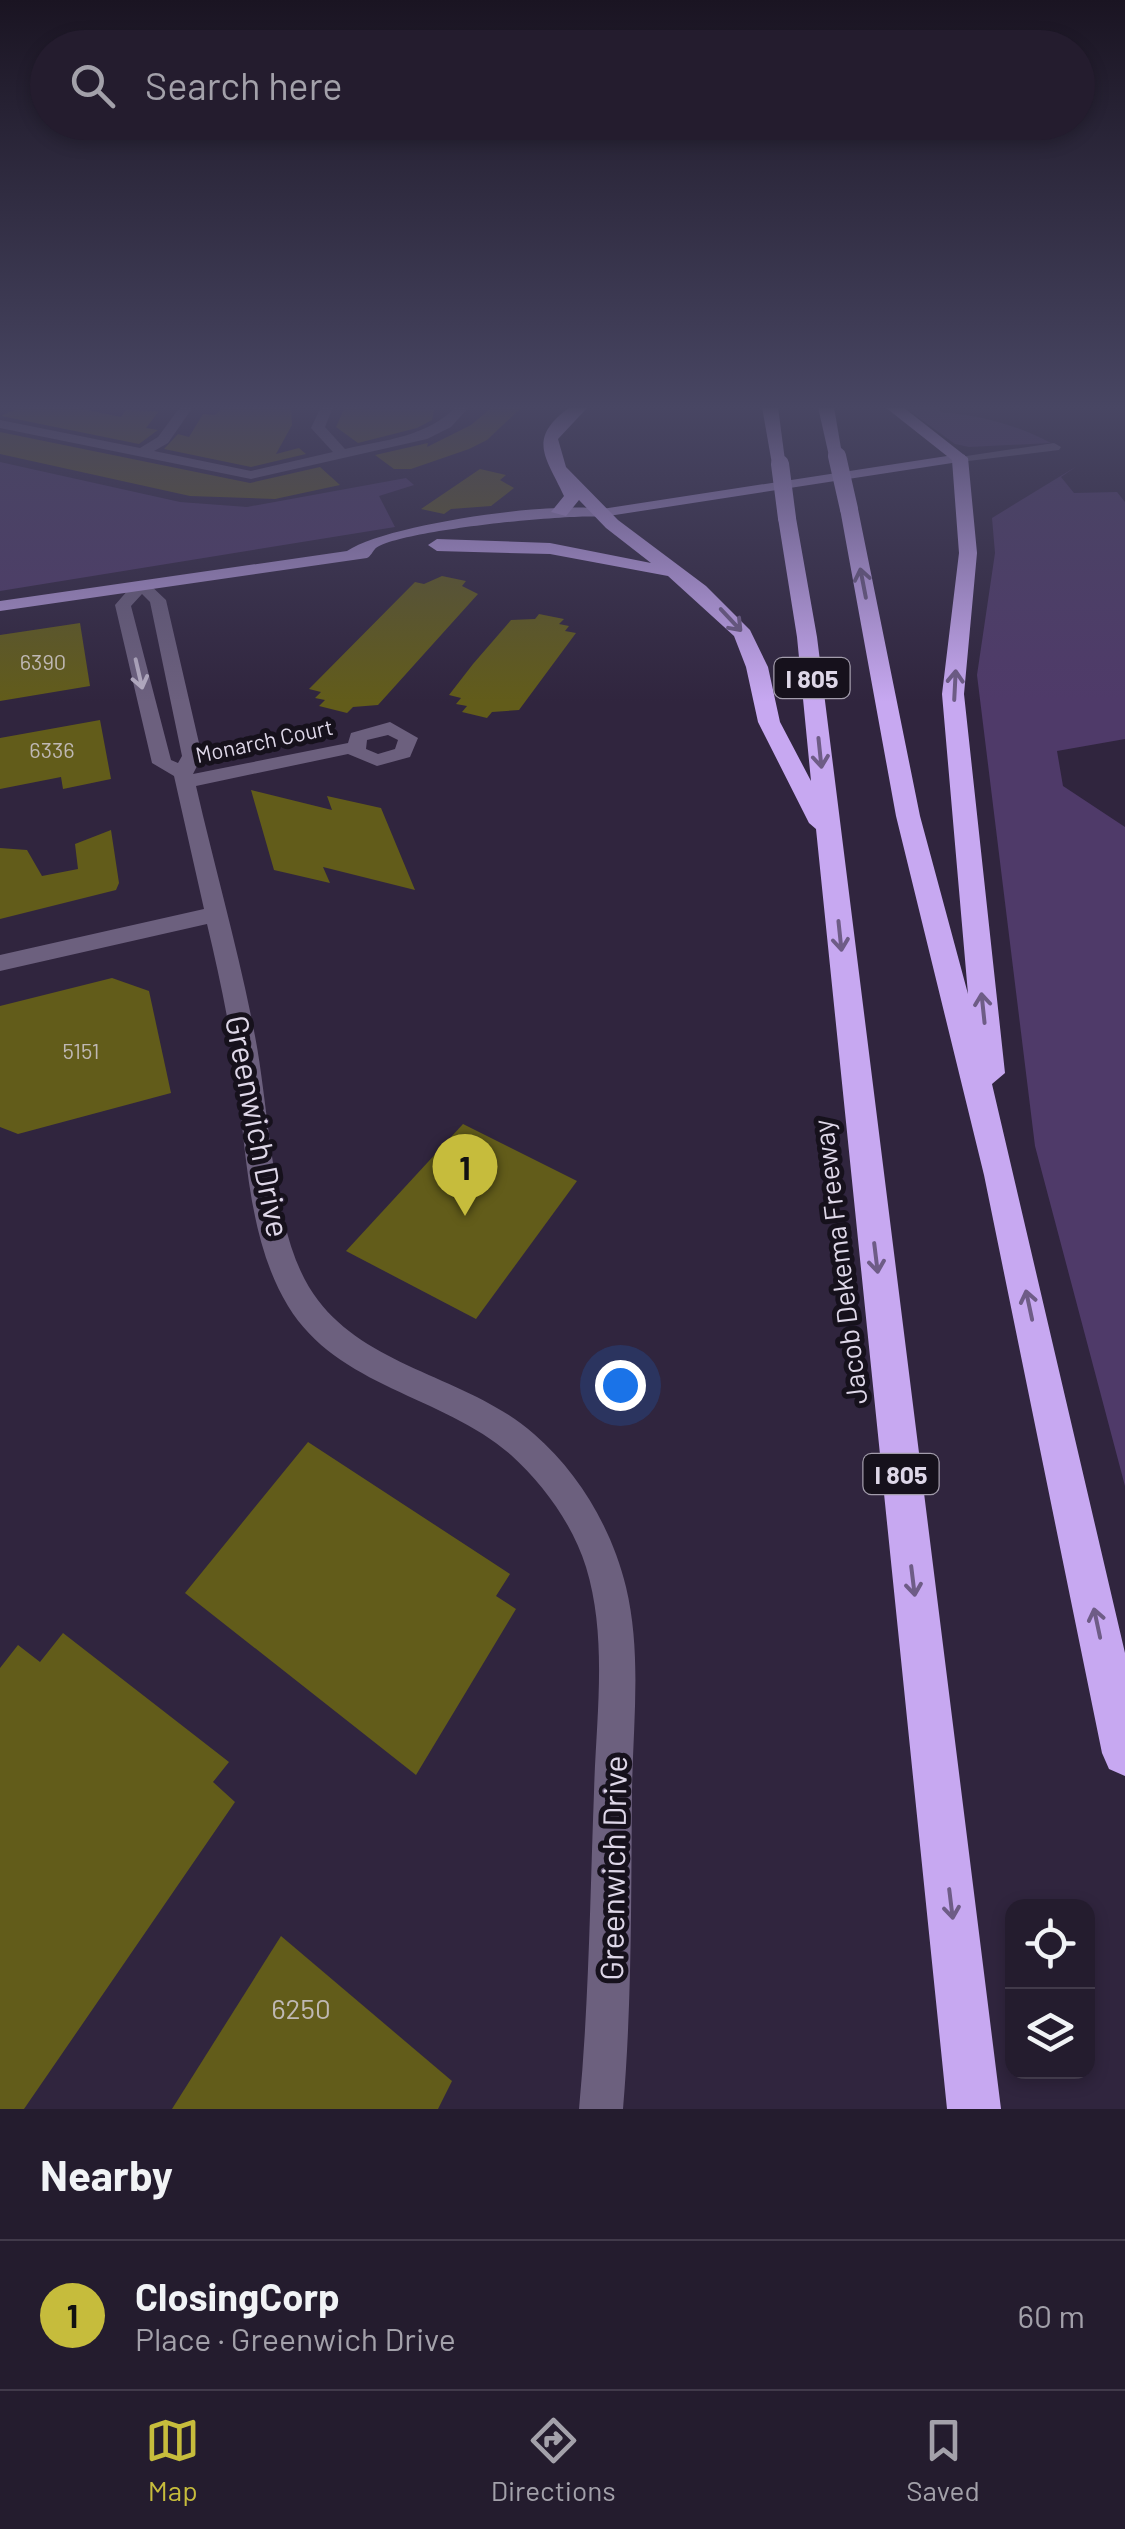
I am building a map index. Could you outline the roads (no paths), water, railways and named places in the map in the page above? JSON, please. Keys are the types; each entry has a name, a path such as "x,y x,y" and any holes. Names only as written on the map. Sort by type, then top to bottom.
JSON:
{"highway":[{"path":"560,512 565,505"},
{"path":"595,505 699,590 743,634 757,667 769,722 829,838"},
{"name":"Jacob Dekema Freeway","path":"785,505 808,637 974,2109"},
{"name":"I 805","path":"848,505 908,816 1000,1175 1125,1752"},
{"path":"964,505 968,552 953,694 1000,1175"},
{"path":"437,545 518,544 596,553 664,574 699,590"}],"main road":[{"path":"354,552 375,541 560,512 602,513 651,505"},
{"path":"0,606 354,552 386,554 592,520 602,513"}],"street":[{"name":"Greenwich Drive","path":"184,778 162,763 126,622 123,605 141,585 158,600 176,668 192,756 184,778 256,1110 270,1212 297,1295 325,1330 355,1356 463,1404 519,1440 561,1484 590,1534 609,1587 617,1656 610,1979 601,2109"},
{"name":"Monarch Court","path":"184,778 354,747"},
{"path":"0,963 216,914"}],"place":[{"name":"ClosingCorp","path":"465,1216"}]}
